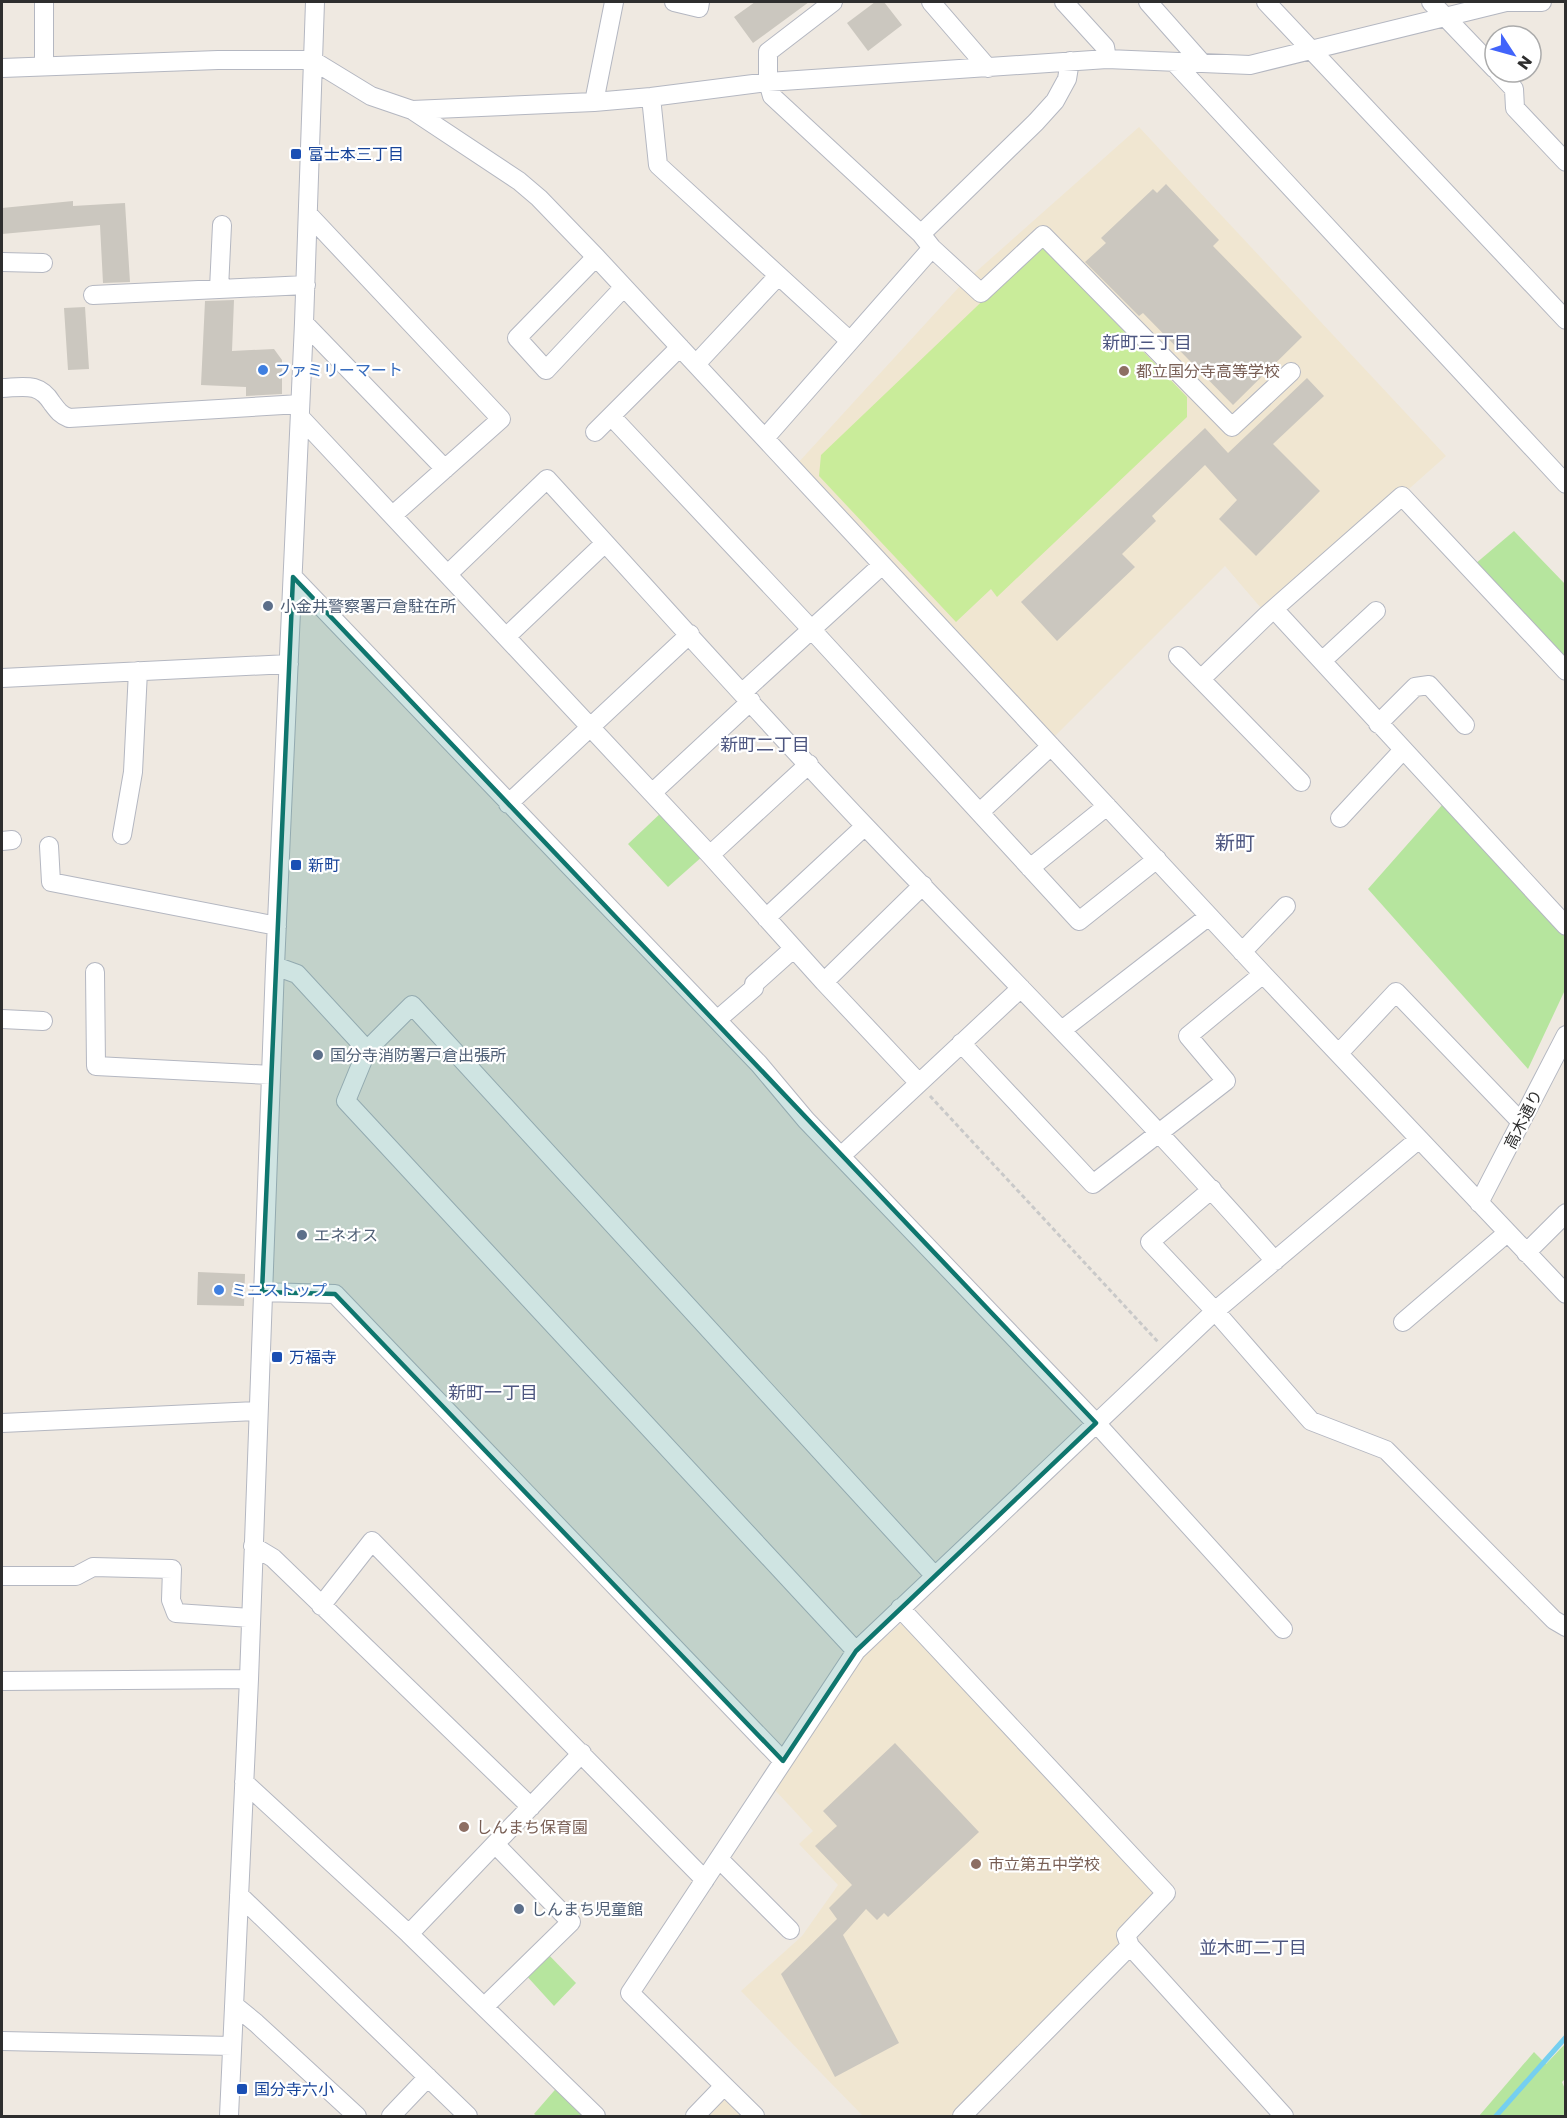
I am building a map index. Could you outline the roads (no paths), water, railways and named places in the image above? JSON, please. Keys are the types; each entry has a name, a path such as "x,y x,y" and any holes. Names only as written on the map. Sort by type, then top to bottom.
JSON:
{"street":[{"path":"44,2 44,66"},
{"path":"229,2116 249,1678 275,966 306,285 315,2"},
{"path":"594,102 614,2"},
{"path":"674,2 699,8 700,2"},
{"path":"834,2 768,52 768,82 772,96 981,293 1043,235 1232,427 1291,372"},
{"path":"931,2 988,68"},
{"path":"1064,2 1105,47 1107,59"},
{"path":"1148,2 1202,63"},
{"path":"1266,2 1562,309"},
{"path":"1431,2 1483,58"},
{"path":"412,110 594,102 768,82 1107,59 1250,65 1506,2 1542,2"},
{"path":"2,68 218,60 312,60 371,96 412,110 519,181 539,198 596,257 1242,952 1566,1294"},
{"path":"765,438 850,341 927,241 1055,100 1067,80 1070,61"},
{"path":"1174,62 1566,484"},
{"path":"1510,84 1515,89 1515,108 1566,162"},
{"path":"651,97 658,165 850,341"},
{"path":"308,214 501,419 393,515"},
{"path":"219,289 222,225"},
{"path":"596,257 518,338 546,370 624,287"},
{"path":"2,262 43,263"},
{"path":"696,364 778,276"},
{"path":"93,295 306,285"},
{"path":"304,323 445,469"},
{"path":"596,432 680,347"},
{"path":"2,388 32,386 46,392 60,414 69,418 300,410"},
{"path":"300,410 393,515 919,1083"},
{"path":"611,416 812,630 1079,921 1157,860"},
{"path":"448,574 547,479 865,826 1212,1189 1275,1261"},
{"path":"1201,679 1275,609 1402,496 1566,671"},
{"path":"506,637 605,543"},
{"path":"652,793 812,630 882,565"},
{"path":"292,577 717,1020 841,1156 1096,1423 1283,1629"},
{"path":"1275,609 1378,724 1566,926"},
{"path":"1322,661 1376,611"},
{"path":"508,804 690,634"},
{"path":"1178,656 1301,782"},
{"path":"2,678 289,664"},
{"path":"122,835 133,772 138,671"},
{"path":"1378,724 1415,687 1429,685 1462,714"},
{"path":"980,812 1051,746"},
{"path":"1340,818 1403,750"},
{"path":"710,855 809,764"},
{"path":"1030,867 1107,806"},
{"path":"766,918 865,826"},
{"path":"49,846 51,882 277,926"},
{"path":"824,982 922,885"},
{"path":"1242,952 1286,906"},
{"path":"1062,1030 1209,916"},
{"path":"717,1020 754,988 754,984 793,948"},
{"path":"275,966 297,974 367,1050"},
{"path":"95,972 96,1066 271,1075"},
{"path":"961,1043 1093,1184 1226,1081 1188,1036 1263,974"},
{"path":"841,1156 1021,988"},
{"path":"1339,1053 1396,992 1521,1122"},
{"path":"856,1651 346,1101 367,1050 412,1005 934,1575"},
{"path":"2,1019 43,1021"},
{"name":"高木通り","path":"1479,1203 1566,1035"},
{"path":"755,2116 630,1993 856,1651 1215,1311 1419,1139"},
{"path":"1212,1189 1150,1242 1215,1311 1311,1421 1386,1450 1554,1620 1566,1627"},
{"path":"1526,1253 1566,1214"},
{"path":"1403,1322 1507,1233"},
{"path":"262,1292 335,1294 783,1761"},
{"path":"2,1423 258,1411"},
{"path":"321,1606 372,1541 705,1880"},
{"path":"253,1546 273,1558 531,1807"},
{"path":"2,1576 76,1576 93,1567 172,1569 171,1600 177,1613 251,1618"},
{"path":"900,1608 1166,1893 1126,1935 1130,1946 1284,2116"},
{"path":"2,1681 249,1678"},
{"path":"409,1934 582,1753"},
{"path":"244,1782 409,1934 596,2116"},
{"path":"484,2007 571,1922 495,1844"},
{"path":"719,1859 790,1930"},
{"path":"239,1895 468,2116"},
{"path":"962,2116 1130,1946"},
{"path":"234,2005 357,2116"},
{"path":"2,2041 232,2046"},
{"path":"391,2116 428,2078"},
{"path":"695,2116 723,2087"}],"waterway":[{"path":"1496,2116 1566,2037"}],"place":[{"name":"富士本三丁目","path":"296,154"},
{"name":"ファミリーマート","path":"263,370"},
{"name":"都立国分寺高等学校","path":"1124,371"},
{"name":"小金井警察署戸倉駐在所","path":"268,606"},
{"name":"新町","path":"296,865"},
{"name":"国分寺消防署戸倉出張所","path":"318,1055"},
{"name":"エネオス","path":"302,1235"},
{"name":"ミニストップ","path":"219,1290"},
{"name":"万福寺","path":"277,1357"},
{"name":"しんまち保育園","path":"464,1827"},
{"name":"市立第五中学校","path":"976,1864"},
{"name":"しんまち児童館","path":"519,1909"},
{"name":"国分寺六小","path":"242,2089"}],"district":[{"name":"新町三丁目","path":"1147,343"},
{"name":"新町二丁目","path":"765,745"},
{"name":"新町","path":"1235,843"},
{"name":"新町一丁目","path":"493,1393"},
{"name":"並木町二丁目","path":"1253,1948"}]}
